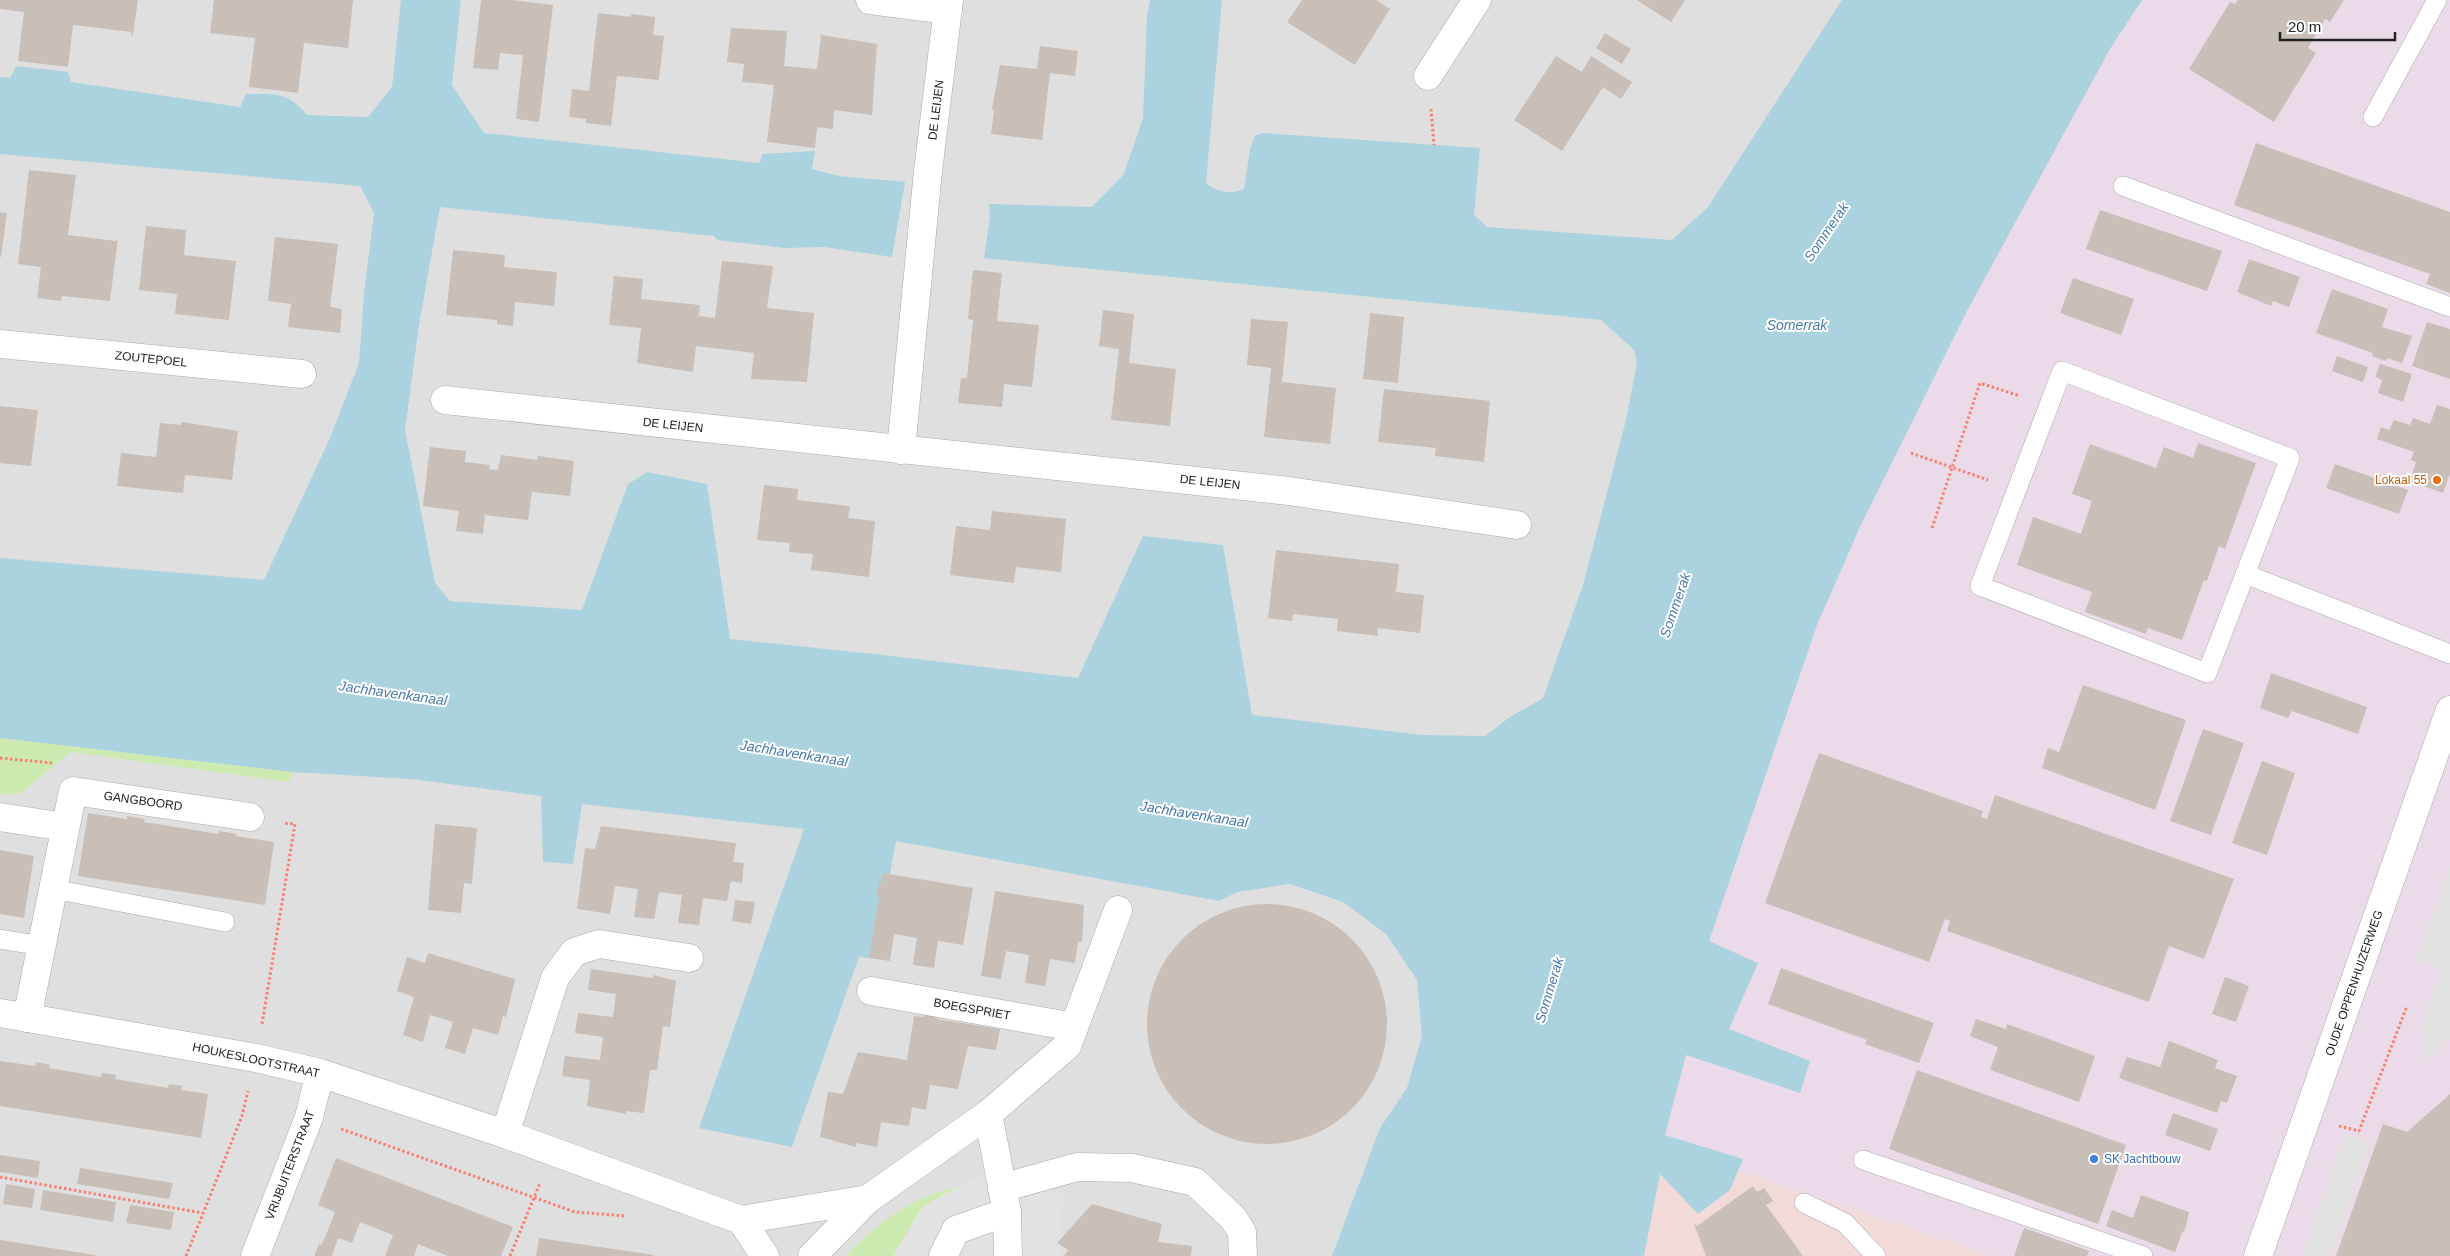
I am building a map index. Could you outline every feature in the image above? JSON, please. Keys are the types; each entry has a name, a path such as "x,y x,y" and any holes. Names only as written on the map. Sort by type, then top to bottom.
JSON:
{"street":[{"name":"DE LEIJEN","path":"870,0 949,5 928,171 901,450"},
{"path":"1428,76 1477,0"},
{"name":"ZOUTEPOEL","path":"0,344 302,374"},
{"name":"DE LEIJEN","path":"445,400 1290,491 1517,525"},
{"name":"OUDE OPPENHUIZERWEG","path":"2258,1256 2450,710"},
{"name":"GANGBOORD","path":"27,1018 73,791 250,816"},
{"path":"0,816 65,827"},
{"path":"812,1256 868,1200 988,1114 1066,1046 1118,910"},
{"path":"505,1134 555,978 574,952 599,944 689,958"},
{"name":"BOEGSPRIET","path":"871,991 1074,1027"},
{"name":"HOUKESLOOTSTRAAT","path":"0,1013 256,1058 320,1073 505,1134 741,1220"},
{"name":"VRIJBUITERSTRAAT","path":"255,1256 309,1117 320,1073"},
{"path":"988,1114 1004,1200 1008,1256"},
{"path":"943,1256 956,1230 1004,1200 1077,1167 1132,1168 1195,1182 1233,1218 1242,1232 1243,1256"},
{"path":"765,1256 741,1220 868,1200"}],"lane":[{"path":"2373,118 2436,0"},
{"path":"2123,186 2450,307"},
{"path":"2062,371 2290,458 2207,673 1980,586 2049,406 2062,371"},
{"path":"2246,574 2450,654"},
{"path":"53,890 225,922"},
{"path":"0,939 42,946"},
{"path":"1864,1160 2143,1256"},
{"path":"1804,1203 1845,1224 1876,1256"}],"path":[{"path":"1932,528 1980,383 2049,406"},
{"path":"1911,453 2017,490"},
{"path":"2306,1118 2359,1131 2407,1006"},
{"path":"309,1117 575,1212 630,1216"},
{"path":"510,1256 553,1151"},
{"path":"0,1177 202,1213"}],"shaded area":[{"path":"0,0 1883,0 1562,720 1519,753 0,574"},
{"path":"2098,0 2450,0 2450,1256 1993,1256 1637,1137 1705,857"},
{"path":"0,715 1365,885 1451,1016 1363,1256 0,1256"},
{"path":"2450,865 2450,1039 2424,1062 2420,1027 2441,969 2415,961"},
{"path":"2344,1133 2370,1142 2331,1256 2302,1256"},
{"path":"1637,1137 1993,1256 1618,1256"},
{"path":"976,1176 1063,1195 1059,1256 893,1256 922,1207"}],"green space":[{"path":"0,738 292,772 289,782 71,752 19,794 0,795"},
{"path":"971,1185 913,1256 845,1256 887,1219 902,1209 934,1194 952,1188"}],"water":[{"path":"401,0 461,0 452,85 484,133 760,163 762,154 815,151 812,169 839,176 905,182 892,257 824,247 784,248 717,240 714,236 440,207 419,325 405,430 435,583 450,601 582,610 628,484 647,472 707,484 730,639 1078,678 1143,536 1223,545 1252,715 1422,735 1485,736 1510,717 1543,698 1583,585 1626,420 1637,363 1634,350 1601,320 984,258 990,217 989,204 1092,207 1124,174 1143,118 1147,16 1150,0 1222,0 1206,183 1214,189 1234,192 1244,189 1250,149 1255,136 1263,133 1480,148 1474,215 1487,227 1672,240 1708,207 1842,0 2142,0 2110,49 1967,311 1860,527 1817,625 1709,941 1758,963 1729,1029 1810,1061 1800,1093 1686,1055 1665,1135 1743,1159 1730,1190 1698,1214 1660,1174 1644,1256 1332,1256 1380,1128 1407,1088 1422,1036 1417,980 1386,934 1343,902 1290,884 1237,892 1219,901 896,841 874,959 859,957 792,1147 699,1128 804,829 582,804 573,864 543,862 541,796 411,779 292,772 0,738 0,558 264,580 330,438 359,363 364,293 374,213 360,186 0,154 0,77 10,78 16,66 68,72 71,82 240,107 246,94 273,94 287,98 300,107 307,115 368,117 392,87"}],"building":[{"path":"0,0 138,0 133,35 131,35 132,32 73,25 68,67 18,61 24,12 0,9"},
{"path":"214,0 353,0 348,48 304,43 298,93 249,87 255,38 210,33"},
{"path":"481,0 511,0 553,5 539,122 516,119 523,55 500,53 498,70 473,68"},
{"path":"1302,0 1376,0 1390,9 1355,65 1287,22"},
{"path":"1637,0 1685,0 1671,22"},
{"path":"2238,0 2344,0 2330,22 2325,19 2308,48 2316,53 2274,122 2189,69 2230,2 2235,4"},
{"path":"598,13 631,17 631,14 655,17 653,35 664,36 659,80 617,76 611,126 586,123 586,119 569,117 572,89 589,91"},
{"path":"731,28 787,31 784,66 817,69 821,35 877,44 872,115 834,110 833,129 817,127 815,148 767,142 774,85 742,82 744,64 727,62"},
{"path":"1605,33 1631,49 1622,64 1596,48"},
{"path":"1040,46 1078,51 1075,76 1050,73 1042,140 991,134 994,111 992,109 1000,65 1037,69"},
{"path":"1556,56 1582,72 1591,56 1632,82 1621,99 1603,87 1562,151 1514,120"},
{"path":"2256,143 2450,212 2450,293 2426,284 2430,274 2234,205"},
{"path":"29,170 76,175 68,235 116,241 118,238 110,301 62,296 61,301 37,298 41,267 18,264"},
{"path":"2100,210 2222,251 2207,291 2086,249"},
{"path":"0,212 7,213 1,257 0,257"},
{"path":"146,226 186,230 184,255 236,261 229,320 175,314 177,294 139,290"},
{"path":"275,237 338,244 330,307 342,309 340,333 288,327 291,304 268,301"},
{"path":"453,250 505,255 504,267 557,272 554,306 515,302 513,326 497,324 497,320 446,315"},
{"path":"2249,259 2300,277 2289,307 2273,301 2271,306 2237,292"},
{"path":"722,261 773,266 767,308 814,313 807,382 751,379 754,353 696,346 693,372 637,363 641,328 609,325 614,276 643,279 641,299 700,305 699,316 715,318"},
{"path":"973,270 1002,273 997,321 1039,325 1032,387 1004,384 1002,407 958,403 961,378 967,378 973,320 968,319"},
{"path":"2073,278 2134,299 2121,335 2060,313"},
{"path":"2332,289 2388,309 2382,327 2412,336 2402,363 2387,358 2386,361 2372,356 2373,353 2316,333"},
{"path":"1103,310 1134,314 1129,363 1176,369 1170,426 1111,420 1119,349 1099,346"},
{"path":"1370,313 1404,317 1398,383 1363,379"},
{"path":"1251,319 1288,322 1282,382 1336,388 1330,444 1264,437 1271,368 1247,365"},
{"path":"2427,322 2450,329 2450,379 2412,366"},
{"path":"2337,356 2368,367 2363,382 2332,371"},
{"path":"2380,364 2412,374 2403,402 2378,393 2382,380 2375,377"},
{"path":"1384,389 1490,401 1484,462 1435,456 1436,448 1378,442"},
{"path":"2437,405 2450,409 2450,474 2443,493 2410,481 2416,462 2411,460 2414,452 2377,439 2381,427 2389,430 2394,420 2410,425 2413,418 2430,424"},
{"path":"0,406 38,410 31,466 0,463"},
{"path":"182,422 238,431 232,480 185,475 183,493 117,486 121,453 156,457 160,423 181,425"},
{"path":"2198,443 2256,463 2225,549 2219,546 2207,581 2204,580 2182,640 2148,628 2146,634 2085,612 2092,592 2017,565 2033,517 2081,534 2092,501 2072,494 2090,444 2156,468 2164,447 2193,458"},
{"path":"430,447 466,451 465,462 490,465 489,469 498,470 501,455 537,460 538,456 574,461 570,496 532,492 528,520 485,515 483,534 456,531 459,511 423,506"},
{"path":"2335,464 2408,490 2399,514 2326,488"},
{"path":"764,485 798,489 797,500 850,506 848,518 875,521 869,577 811,570 813,554 789,552 790,543 757,540"},
{"path":"992,511 1066,519 1061,572 1016,567 1014,583 950,575 956,526 990,530"},
{"path":"1276,550 1399,564 1396,592 1424,595 1420,633 1378,628 1378,636 1337,631 1338,619 1293,614 1292,621 1268,618"},
{"path":"2271,673 2367,707 2358,734 2292,711 2288,718 2260,708"},
{"path":"2083,685 2186,720 2155,810 2042,768 2048,748 2059,752"},
{"path":"2203,729 2244,743 2211,835 2170,821"},
{"path":"1819,753 1983,811 1981,817 1987,819 1995,795 2234,879 2204,959 2169,946 2149,1002 1947,931 1950,921 1945,919 1929,962 1765,903"},
{"path":"2262,761 2295,773 2267,855 2232,843"},
{"path":"88,813 127,819 127,816 145,819 144,822 219,834 219,831 237,834 236,836 274,842 265,905 78,876"},
{"path":"435,824 477,828 472,884 464,883 461,913 428,910"},
{"path":"601,826 736,843 733,862 744,863 742,883 731,881 727,901 703,898 699,925 678,923 682,895 659,892 654,919 634,917 638,889 615,886 610,914 577,909 585,848 595,849"},
{"path":"0,850 34,856 24,918 0,914"},
{"path":"883,873 973,888 963,945 938,941 934,968 913,965 917,938 894,934 890,961 869,958 879,896 877,896 879,883 881,883"},
{"path":"995,891 1084,905 1082,942 1078,942 1075,963 1050,959 1045,986 1025,983 1029,955 1006,951 1001,979 981,976"},
{"path":"735,900 755,902 751,924 732,921"},
{"path":"1255,904 1279,904 1302,909 1324,918 1352,939 1367,957 1378,978 1385,1001 1387,1024 1385,1047 1378,1070 1367,1091 1352,1109 1324,1130 1302,1139 1279,1144 1255,1144 1232,1139 1210,1130 1191,1117 1174,1100 1161,1081 1152,1059 1147,1036 1147,1012 1152,989 1161,967 1174,948 1191,931 1210,918 1232,909"},
{"path":"428,953 515,979 506,1017 503,1016 498,1035 473,1028 465,1054 445,1048 453,1022 430,1015 423,1042 403,1035 414,997 397,991 407,957 425,963"},
{"path":"1781,968 1934,1023 1919,1063 1865,1044 1867,1040 1768,1004"},
{"path":"591,969 653,978 653,975 676,981 670,1027 663,1026 657,1070 650,1070 644,1113 626,1111 626,1114 587,1106 590,1080 562,1076 565,1056 600,1060 603,1037 575,1033 578,1013 613,1017 616,994 588,990"},
{"path":"2225,977 2249,986 2236,1022 2212,1014"},
{"path":"924,1015 937,1016 937,1019 1000,1029 996,1050 968,1046 958,1089 930,1085 926,1110 912,1107 909,1126 881,1122 877,1147 856,1143 856,1147 820,1137 828,1092 843,1094 858,1052 907,1060 914,1016 924,1017"},
{"path":"1976,1019 2006,1029 2007,1024 2095,1056 2079,1102 1990,1070 1998,1047 1970,1036"},
{"path":"2169,1041 2218,1060 2215,1068 2237,1076 2227,1103 2221,1101 2217,1113 2119,1078 2127,1057 2160,1067"},
{"path":"0,1061 35,1066 36,1062 50,1065 49,1068 101,1077 102,1073 116,1075 115,1079 168,1088 169,1084 182,1086 181,1090 208,1094 201,1138 0,1106"},
{"path":"1917,1070 2126,1145 2098,1224 1889,1149"},
{"path":"2450,1094 2450,1256 2336,1256 2383,1124 2407,1132"},
{"path":"2173,1113 2218,1129 2210,1151 2165,1135"},
{"path":"0,1155 40,1161 38,1178 0,1172"},
{"path":"336,1158 513,1227 501,1256 448,1256 418,1244 414,1256 385,1256 393,1235 360,1222 352,1243 338,1238 332,1256 314,1256 319,1244 322,1245 335,1212 318,1205"},
{"path":"80,1168 173,1183 169,1199 77,1184"},
{"path":"6,1184 35,1189 32,1208 3,1204"},
{"path":"1753,1186 1757,1192 1764,1188 1773,1201 1766,1205 1803,1256 1706,1256 1694,1224 1697,1226"},
{"path":"43,1190 116,1202 113,1222 40,1210"},
{"path":"2141,1195 2189,1212 2185,1230 2175,1252 2106,1226 2112,1210 2133,1218"},
{"path":"1092,1204 1162,1224 1158,1242 1192,1246 1191,1256 1064,1256 1068,1250 1057,1243"},
{"path":"130,1205 174,1212 171,1230 126,1223"},
{"path":"2024,1228 2089,1251 2087,1256 2014,1256"},
{"path":"539,1238 654,1255 536,1256"},
{"path":"0,1240 95,1255 95,1256 0,1256"}],"place":[{"name":"Lokaal 55","path":"2437,480"},
{"name":"SK Jachtbouw","path":"2094,1159"}],"water label":[{"name":"Sommerak","path":"1826,232"},
{"name":"Somerrak","path":"1797,325"},
{"name":"Sommerak","path":"1675,605"},
{"name":"Jachhavenkanaal","path":"393,693"},
{"name":"Jachhavenkanaal","path":"794,753"},
{"name":"Jachhavenkanaal","path":"1194,814"},
{"name":"Sommerak","path":"1549,990"}]}
